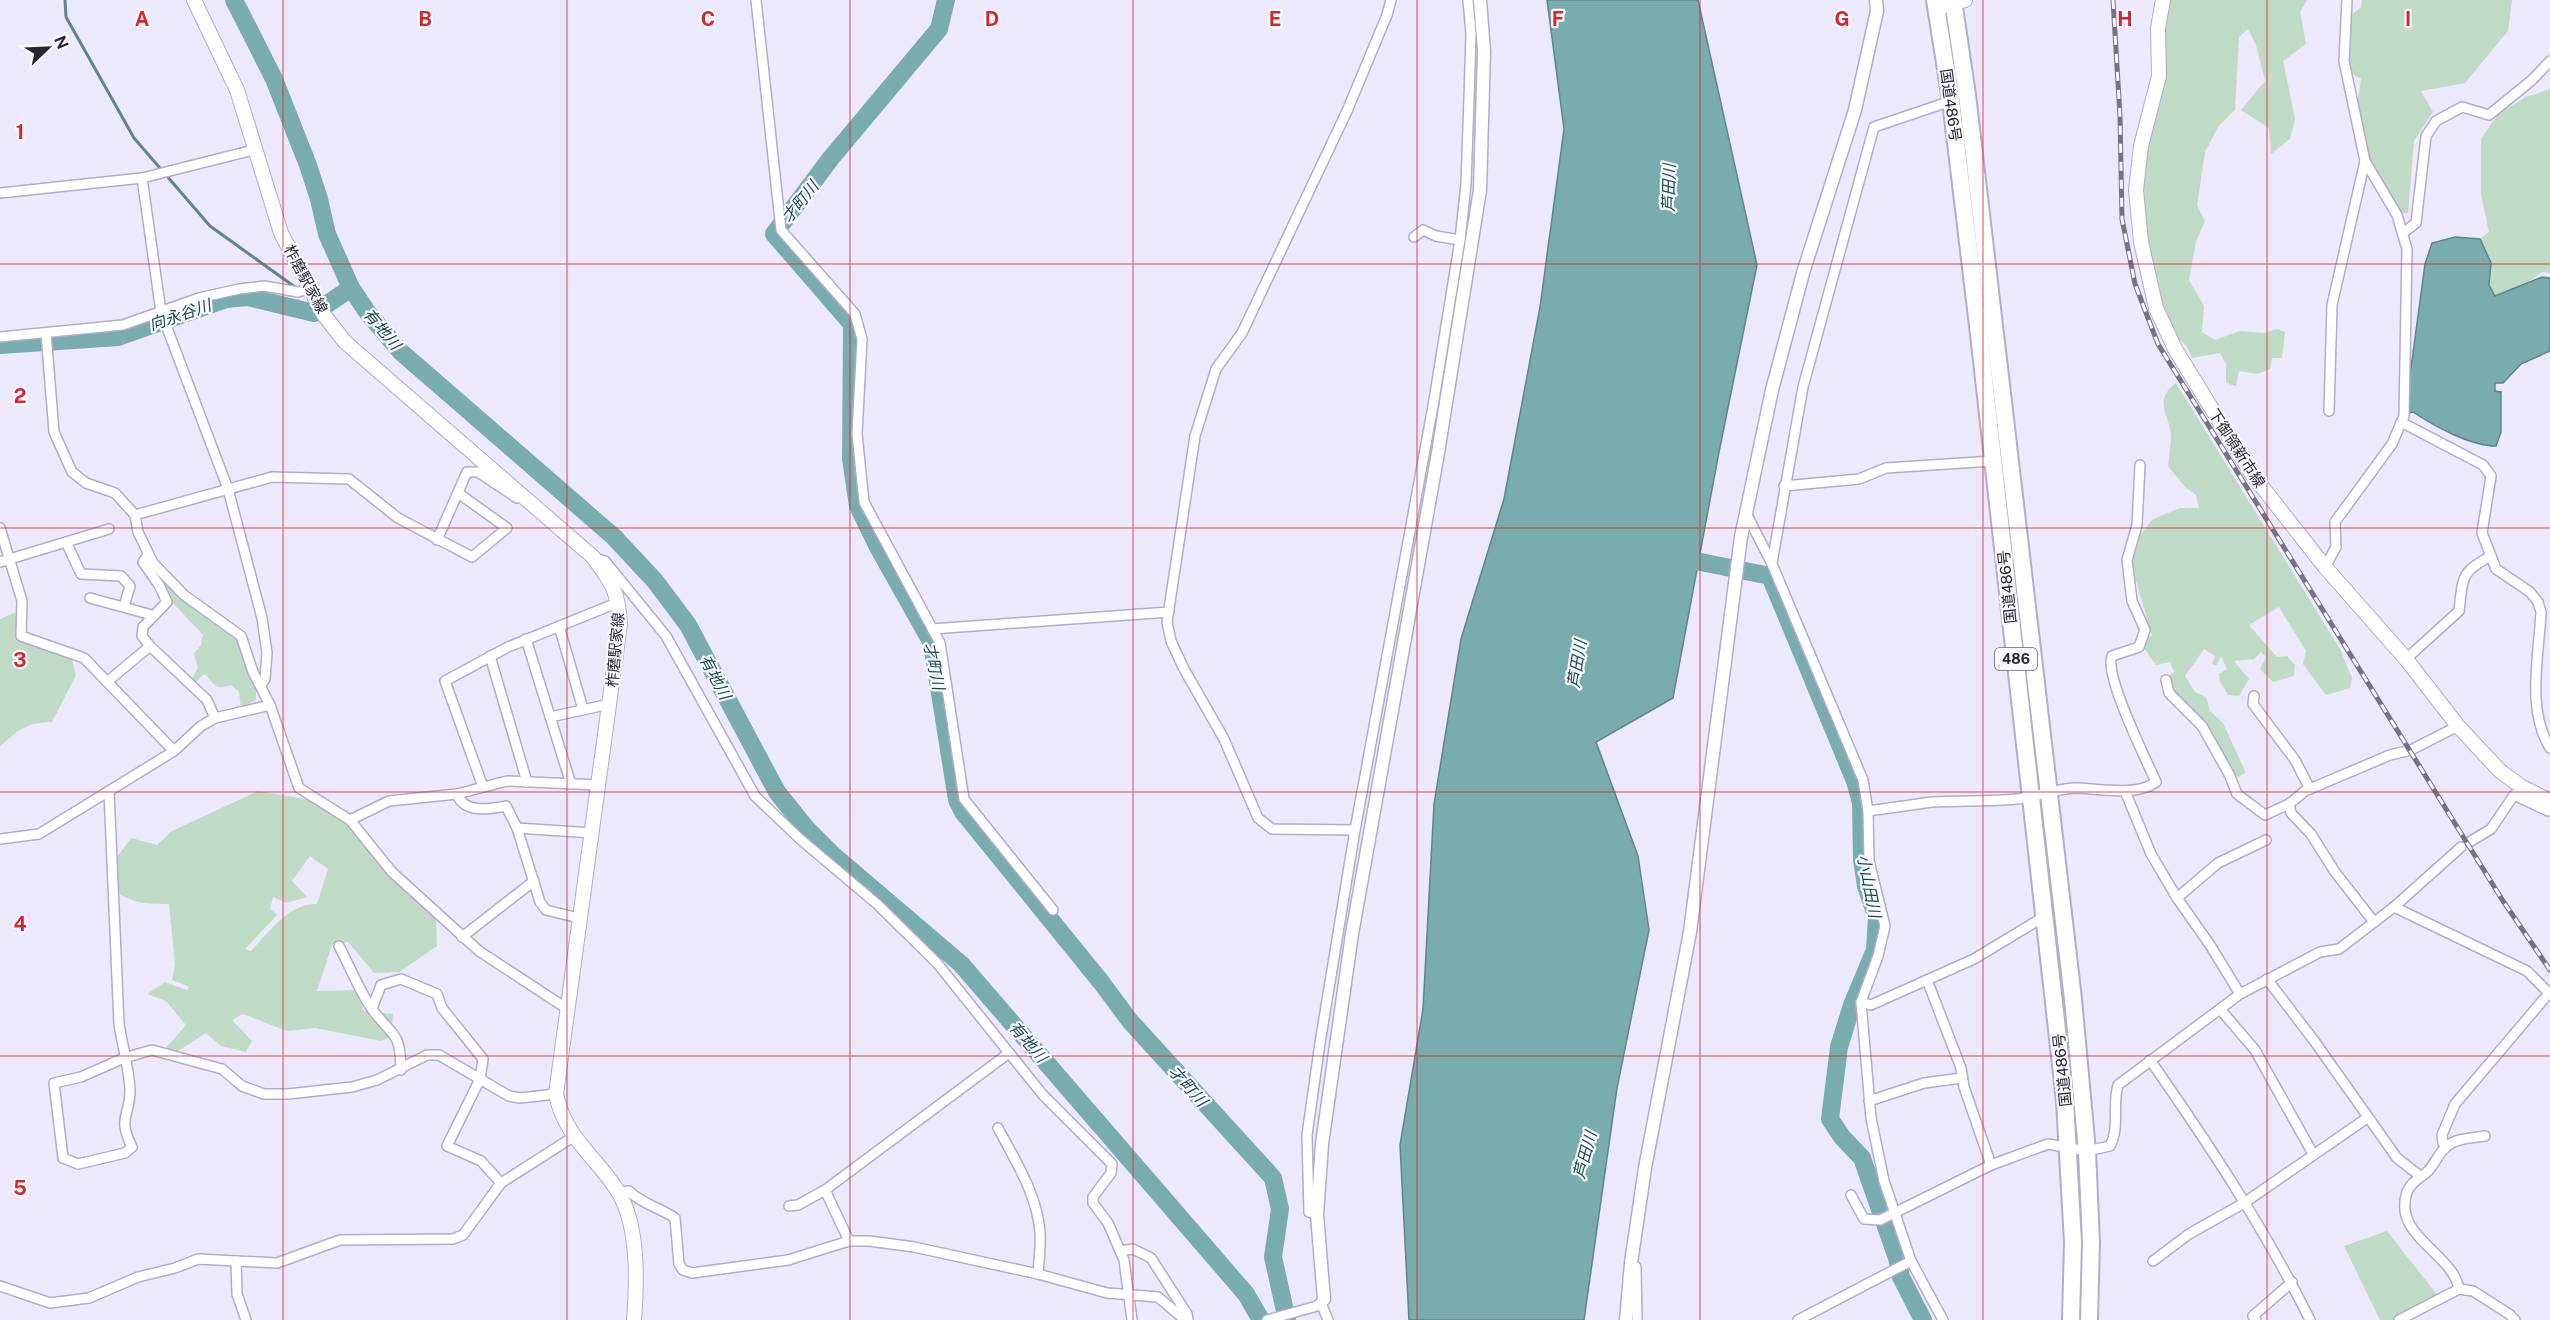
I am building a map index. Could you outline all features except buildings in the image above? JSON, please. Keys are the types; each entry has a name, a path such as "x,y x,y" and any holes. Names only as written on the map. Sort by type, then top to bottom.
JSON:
{"highway":[{"name":"国道486号","path":"1958,2 2073,999 2087,1151 2091,1242 2089,1320"},
{"name":"国道486号","path":"1936,4 1951,101 1993,461 2069,1148 2073,1242 2070,1320"}],"main road":[{"name":"柞磨駅家線","path":"195,0 237,90 281,233 321,310 345,342 592,557 615,588 619,602 620,624 579,918 569,1010 556,1075 556,1094 558,1106 573,1137 618,1192 629,1216 636,1272 634,1320"},
{"name":"下御領新市線","path":"2163,0 2158,28 2159,76 2141,146 2136,190 2141,242 2156,308 2175,350 2252,474 2325,567 2406,659 2458,726 2499,771 2522,787 2550,801"},
{"path":"1936,4 1958,2"}],"street":[{"path":"756,0 781,230 855,314 862,339 856,434 864,502 940,643 964,799 1053,910"},
{"path":"1355,830 1272,828 1258,818 1224,739 1184,669 1171,641 1167,622 1195,436 1216,369 1242,333 1301,211 1347,111 1387,15 1391,0"},
{"path":"1317,1215 1309,1212 1306,1136 1355,830 1433,406 1460,240 1466,184 1471,34 1468,0"},
{"path":"1328,1320 1321,1303 1317,1215 1322,1144 1352,934 1438,453 1480,190 1484,51 1480,0"},
{"path":"1626,1320 1631,1263 1645,1168 1690,932 1746,513 1772,390 1803,273 1855,110 1877,11 1876,0"},
{"path":"2325,567 2336,547 2334,522 2392,444 2404,416 2407,249 2397,215 2366,160 2344,61 2347,0"},
{"path":"2403,233 2416,224 2426,136 2436,121 2462,107 2489,115 2532,80 2550,61"},
{"path":"1772,564 1803,387 1874,128 1951,101"},
{"path":"0,193 142,177 256,149"},
{"path":"1466,184 1471,182 1476,165 1480,160"},
{"path":"2329,411 2331,305 2366,160"},
{"path":"142,177 161,312 228,489 262,618 267,653 265,679 261,685"},
{"path":"1414,237 1423,230 1436,236 1460,240"},
{"path":"0,337 123,325 199,298 239,289 264,286 298,292 309,289"},
{"path":"45,333 54,432 72,471 86,483 115,493 135,515 138,532 153,563 184,595 241,636 253,672 270,705 299,788 350,820 392,872 478,951 569,1010"},
{"path":"2401,422 2483,465 2492,476 2482,533 2496,569 2530,592 2538,602 2541,612 2535,710 2544,738 2550,748"},
{"path":"1784,486 1859,479 1886,468 1993,461"},
{"path":"1868,811 1935,802 1988,802 2074,788 2125,790 2150,786 2156,782 2120,699 2109,663 2112,656 2139,647 2145,630 2132,601 2127,560 2137,525 2140,465"},
{"path":"437,540 467,472 478,472 528,506 534,506"},
{"path":"135,515 272,477 349,479 398,518 472,556 507,528 458,493"},
{"path":"1746,513 1772,564 1863,780 1868,811 1869,861 1885,926 1878,956 1861,1002 1869,1101 1877,1154 1893,1213 1911,1262 1943,1320"},
{"path":"0,528 5,560 22,601 21,636 84,658 174,751"},
{"path":"5,560 109,529"},
{"path":"66,542 81,574 120,576 130,586 124,606"},
{"path":"148,555 143,562 159,585 167,602 142,627 142,636 207,700 215,718"},
{"path":"2406,659 2459,611 2463,579 2471,566 2491,556"},
{"path":"592,557 605,561 666,636 755,796 800,839 877,904 937,963 1043,1095 1112,1164 1111,1173 1093,1197 1093,1203 1108,1224 1124,1260 1132,1320"},
{"path":"90,598 152,615"},
{"path":"483,787 445,681 526,639 619,602"},
{"path":"932,629 1169,612"},
{"path":"559,626 583,709"},
{"path":"526,639 571,784"},
{"path":"107,682 150,646"},
{"path":"490,656 527,782"},
{"path":"2166,680 2169,693 2202,726 2229,774 2237,794 2265,815 2289,804 2310,789 2390,755 2411,750 2458,726"},
{"path":"2254,696 2253,704 2295,760 2310,789"},
{"path":"550,717 610,704"},
{"path":"0,839 39,834 174,751 201,726 215,718 270,705"},
{"path":"350,820 389,801 457,794 507,781 599,785"},
{"path":"2125,790 2151,854 2176,898 2210,945 2240,994"},
{"path":"109,791 119,1024 124,1058 130,1091 123,1119 127,1137 132,1146 125,1153 78,1164 63,1158 54,1083 81,1077 124,1058 152,1050 222,1069 242,1086 264,1094 288,1094 352,1087 401,1070 427,1055 439,1055 509,1096 520,1098 556,1094"},
{"path":"457,794 459,799 466,804 480,810 506,806 517,828 540,902 546,910 579,918"},
{"path":"2471,841 2491,829 2514,795 2548,812 2550,801"},
{"path":"2289,804 2291,813 2311,834 2335,872 2374,922"},
{"path":"517,828 592,833"},
{"path":"2176,898 2218,863 2266,840"},
{"path":"1851,1195 1864,1219 1880,1220 1991,1165 2048,1144 2087,1151 2110,1146 2116,1135 2114,1098 2118,1085 2240,994 2320,952 2339,949 2394,907 2462,848"},
{"path":"462,937 534,881"},
{"path":"2394,907 2527,972 2549,994 2456,1104 2442,1135 2446,1146"},
{"path":"1861,1002 1871,1005 1974,959 2045,916"},
{"path":"339,946 372,1009 394,1032 400,1047 401,1070"},
{"path":"372,1009 381,985 401,979 437,994 442,1008 483,1059 480,1079 447,1146 481,1161 501,1183"},
{"path":"1928,980 1961,1068 1962,1078 1991,1165"},
{"path":"2267,980 2315,1042 2397,1158 2420,1176"},
{"path":"2220,1009 2255,1050 2313,1154"},
{"path":"789,1206 798,1205 825,1190 1009,1053"},
{"path":"2150,1060 2199,1130 2244,1203 2292,1282 2310,1320"},
{"path":"1869,1101 1924,1083 1962,1078"},
{"path":"2153,1261 2189,1234 2244,1203 2367,1118"},
{"path":"998,1128 1025,1179 1035,1207 1040,1232 1038,1274"},
{"path":"2459,1289 2457,1277 2442,1258 2415,1233 2408,1219 2405,1205 2408,1191 2420,1176 2428,1172 2446,1146 2459,1140 2486,1136"},
{"path":"0,1286 50,1303 89,1298 138,1276 176,1268 198,1259 277,1263 340,1240 453,1239 463,1235 501,1183 573,1137"},
{"path":"825,1190 849,1241"},
{"path":"618,1192 629,1191 639,1201 675,1218 680,1264 683,1270 692,1273 788,1260 849,1241 869,1241 914,1247 1038,1274 1107,1293 1158,1297 1186,1320 1187,1314 1151,1258 1133,1249 1120,1251"},
{"path":"236,1261 237,1294 246,1320"},
{"path":"1798,1320 1911,1262"},
{"path":"1631,1263 1636,1267 1637,1320"},
{"path":"2256,1320 2253,1316 2292,1282"},
{"path":"2399,1320 2459,1289 2473,1291 2515,1320"},
{"path":"1267,1320 1321,1303"}],"shaded area":[{"path":"2170,0 2307,0 2300,12 2306,44 2283,61 2295,119 2290,139 2271,154 2269,128 2241,110 2265,81 2256,45 2248,29 2239,37 2235,110 2218,127 2205,152 2197,206 2205,221 2196,242 2189,280 2204,306 2202,332 2215,340 2240,331 2264,333 2277,329 2285,332 2282,358 2272,358 2270,369 2257,374 2239,371 2236,386 2226,383 2226,364 2220,353 2192,358 2186,345 2172,335 2156,281 2148,240 2141,224 2141,180 2165,7"},
{"path":"2362,0 2512,0 2508,31 2465,83 2421,91 2433,112 2414,141 2408,213 2391,214 2363,162 2355,119 2361,79 2345,69 2351,44 2346,19 2361,7"},
{"path":"2550,89 2550,273 2542,272 2527,283 2495,296 2489,285 2491,263 2480,239 2489,232 2481,195 2481,139 2499,113 2526,97"},
{"path":"2176,383 2340,649 2352,678 2350,688 2326,695 2303,664 2306,651 2279,607 2249,625 2277,657 2287,656 2295,665 2294,676 2273,682 2260,669 2266,657 2261,652 2254,659 2234,661 2249,679 2239,696 2228,695 2220,682 2219,674 2227,669 2221,656 2216,666 2212,664 2215,656 2204,649 2185,676 2195,692 2206,697 2210,711 2223,723 2246,773 2236,778 2205,722 2175,693 2168,677 2174,672 2170,662 2156,665 2141,644 2152,635 2131,564 2135,541 2153,519 2180,508 2199,508 2196,495 2185,487 2168,466 2171,436 2164,402 2165,396"},
{"path":"148,566 239,637 256,686 256,700 241,708 239,692 231,685 220,687 214,685 204,674 195,683 191,680 198,668 194,654 201,645 203,635 172,602 165,586"},
{"path":"14,613 18,620 15,635 71,656 76,675 52,722 23,728 0,746 0,619"},
{"path":"258,791 305,799 327,809 351,825 391,876 436,919 437,946 399,972 374,973 348,942 332,945 317,991 358,990 364,1011 393,1014 391,1037 381,1041 315,1028 287,1031 243,1014 232,1020 252,1041 246,1052 221,1046 206,1033 178,1051 166,1048 186,1025 166,1001 147,994 165,982 187,990 190,987 172,980 175,965 169,904 136,901 118,893 113,863 131,838 157,845 172,831","holes":["310,856 328,869 317,904 297,908 280,920 251,951 245,949 277,915 270,909 273,897 286,903 307,897 292,881"]},
{"path":"2387,1231 2438,1296 2392,1320 2380,1320 2344,1246"}],"water":[{"name":"芦田川","path":"1547,0 1698,0 1757,265 1673,698 1596,742 1638,856 1649,930 1617,1088 1584,1320 1409,1320 1400,1145 1423,1009 1434,804 1461,639 1504,499 1540,307 1564,129"},
{"path":"2455,237 2480,239 2491,263 2489,285 2495,296 2542,277 2550,278 2550,351 2521,364 2503,383 2495,383 2495,391 2501,392 2501,432 2496,446 2475,443 2453,434 2413,412 2409,413 2406,405 2425,264 2432,243"}],"waterway":[{"path":"65,0 66,17 134,138 210,226 295,287"},
{"name":"有地川","path":"234,0 274,79 308,165 327,234 351,288 368,313 401,352 614,537 655,581 688,625 777,792 806,828 832,854 961,964 1246,1294 1261,1320"},
{"name":"才町川","path":"946,0 939,29 831,158 774,234 852,324 851,459 858,506 878,547 932,643 957,800 963,812 1130,1021 1273,1178 1280,1209 1273,1257 1287,1320"},
{"name":"向永谷川","path":"0,345 118,337 226,299 248,297 314,313 351,288"},
{"name":"向永谷川","path":"296,309 298,301"},
{"name":"小山田川","path":"1676,557 1770,576 1855,781 1861,803 1862,860 1866,886 1877,918 1875,950 1852,1005 1839,1047 1830,1119 1842,1137 1862,1158 1897,1258 1901,1277 1923,1320"}],"railway":[{"path":"2113,0 2120,116 2122,219 2135,284 2158,344 2503,901 2550,970"}]}
